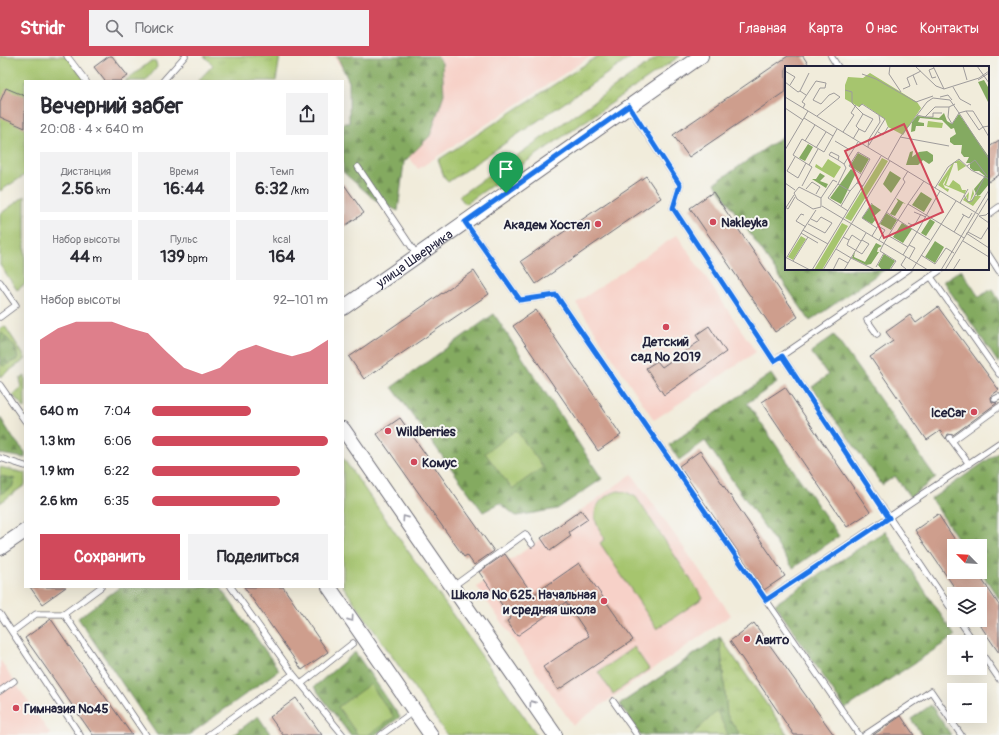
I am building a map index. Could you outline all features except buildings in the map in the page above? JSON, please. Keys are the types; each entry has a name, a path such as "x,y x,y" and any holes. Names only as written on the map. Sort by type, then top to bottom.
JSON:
{"street":[{"name":"улица Шверника","path":"344,307 701,56"},
{"path":"344,430 555,735"},
{"path":"0,548 24,532"},
{"path":"329,588 431,735"}],"lane":[{"path":"67,56 85,80"},
{"path":"165,80 185,56"},
{"path":"831,56 837,66"},
{"path":"629,106 680,185 673,208 774,361 908,270"},
{"path":"358,167 417,255"},
{"path":"989,214 999,207"},
{"path":"465,222 520,300 556,295 859,735"},
{"path":"989,256 999,271"},
{"path":"877,334 867,320 941,270"},
{"path":"931,277 999,374"},
{"path":"0,282 16,305 0,317"},
{"path":"782,356 947,603"},
{"path":"0,385 24,420"},
{"path":"968,464 951,439 999,407"},
{"path":"766,600 999,443"},
{"path":"0,458 24,466"},
{"path":"452,587 525,534 532,544"},
{"path":"12,632 36,614 64,614 100,588"},
{"path":"232,588 293,674 343,735"},
{"path":"0,614 80,735"},
{"path":"64,614 146,735"},
{"path":"301,684 353,643"},
{"path":"987,661 998,677"},
{"path":"208,735 293,674"},
{"path":"0,691 14,681"},
{"path":"865,735 931,691 961,735"},
{"path":"613,701 636,735"},
{"path":"381,735 414,711"}],"shaded area":[{"path":"333,56 591,56 418,169"},
{"name":"Детский сад № 2019","path":"677,235 756,352 654,420 576,303"},
{"name":"Школа № 625. Начальная и средняя школа","path":"632,474 731,615 573,725 477,587 485,581 478,571 504,553 510,561"},
{"name":"Гимназия №45","path":"0,660 14,681 51,735 0,735"}],"green space":[{"path":"0,56 67,56 85,80 24,80 24,176 0,191"},
{"path":"204,56 280,56 276,80 199,80 213,65"},
{"path":"337,56 437,56 442,63 444,94 430,136 404,162 398,211 374,199 344,173 344,123 349,123 349,82"},
{"path":"598,56 633,56 448,182 445,179 438,160"},
{"path":"659,56 680,56 465,204 459,196"},
{"path":"151,61 156,62 157,67 147,80 126,80"},
{"path":"785,135 785,270 884,270 810,321 715,183"},
{"path":"24,197 24,285 17,290 0,265 0,214"},
{"path":"961,270 979,297 992,289 999,300 999,364 943,281"},
{"path":"494,314 602,479 557,509 516,516 500,503 483,512 392,387"},
{"path":"5,326 24,355 24,361 0,377 0,329"},
{"path":"2,333 15,347 18,359 3,366 0,363 0,334"},
{"path":"834,335 936,478 910,497 895,476 882,485 812,387 828,375 811,352"},
{"path":"771,374 777,383 747,403 839,536 793,568 705,441 679,460 669,445"},
{"path":"24,377 24,408 13,395 22,387 20,379"},
{"path":"0,417 13,438 24,451 24,458 0,454"},
{"path":"516,430 543,467 512,489 485,453"},
{"path":"999,452 999,599 985,579 987,579 987,539 958,539 931,499"},
{"path":"344,459 537,735 447,735 344,587"},
{"path":"0,467 24,473 24,486 0,503"},
{"path":"0,476 15,479 12,487 0,494"},
{"path":"618,491 626,492 636,497 703,598 657,629 600,543 605,539 596,522 595,516 597,506 608,495"},
{"path":"885,531 947,624 947,627 949,627 954,635 947,635 947,641 845,709 775,604"},
{"path":"119,588 221,588 279,670 189,735 157,735 78,618"},
{"path":"720,637 788,735 640,735 620,704"},
{"path":"720,637 727,715 740,735 640,735 620,704"},
{"path":"634,647 649,669 613,694 598,672"},
{"path":"355,652 400,717 375,735 350,735 314,687"},
{"path":"370,684 394,717 368,735 358,735 338,707"},
{"path":"931,705 951,735 922,735 911,719"},
{"path":"717,711 728,735 692,735"},
{"path":"258,716 271,735 233,735"}],"place":[{"name":"Nakleyka","path":"713,222"},
{"name":"Академ Хостел","path":"598,224"},
{"name":"Детский сад № 2019","path":"666,327"},
{"name":"IceCar","path":"974,412"},
{"name":"Wildberries","path":"388,431"},
{"name":"Комус","path":"414,462"},
{"name":"Школа № 625. Начальная и средняя школа","path":"604,601"},
{"name":"Авито","path":"747,639"},
{"name":"Гимназия №45","path":"16,708"}],"route":[{"path":"629,106 680,185 673,208 774,361 782,356 889,518 766,600 556,295 520,300 465,222 506,193 629,106"}]}
